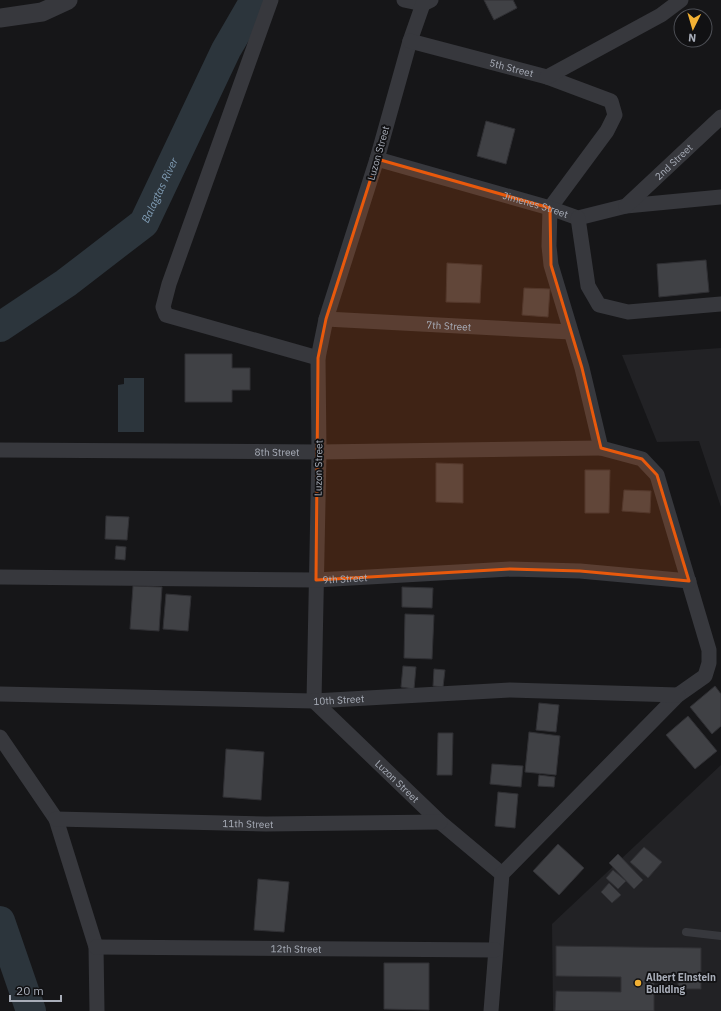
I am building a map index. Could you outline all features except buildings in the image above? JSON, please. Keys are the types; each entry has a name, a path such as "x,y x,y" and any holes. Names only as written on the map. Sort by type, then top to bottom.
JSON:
{"street":[{"path":"0,18 42,12 68,0"},
{"path":"271,0 169,284 163,307 166,315 318,358"},
{"path":"404,0 427,2"},
{"path":"547,77 661,15 681,0"},
{"name":"Luzon Street","path":"427,2 410,41 377,159 326,319 318,358 314,701 440,822 502,874"},
{"name":"5th Street","path":"410,41 547,77 611,101 615,115 607,131 550,208"},
{"name":"2nd Street","path":"626,206 721,117"},
{"name":"Jimenes Street","path":"377,159 550,208 578,218 626,206 721,197"},
{"path":"550,208 549,246 551,265 582,368 601,448"},
{"path":"578,218 588,286 599,305 628,312 721,304"},
{"name":"7th Street","path":"326,319 571,332"},
{"name":"8th Street","path":"0,450 318,452 601,448 642,459 657,474 709,650 705,676 678,695 502,874"},
{"name":"9th Street","path":"0,576 316,580 510,569 580,571 689,582"},
{"name":"10th Street","path":"0,694 314,701 510,690 678,695"},
{"path":"0,737 56,819 96,947 97,1011"},
{"name":"11th Street","path":"56,819 266,824 440,822"},
{"path":"491,1011 502,874"},
{"name":"12th Street","path":"96,947 495,950"}],"lane":[{"path":"686,932 721,936"}],"highlighted area":[{"path":"377,159 550,208 551,265 582,368 601,448 642,459 657,475 689,581 580,571 510,569 316,580 318,358 326,319"}],"shaded area":[{"path":"721,348 721,507 699,441 657,442 622,355"},
{"path":"124,378 144,378 144,432 118,432 118,385 124,384"},
{"path":"721,765 721,1011 553,1011 552,924"}],"waterway":[{"name":"Balagtas River","path":"0,327 66,283 144,223 226,50 255,0"},
{"name":"Balagtas River","path":"0,921 31,1011"}],"place":[{"name":"Albert Einstein Building","path":"638,983"}]}
